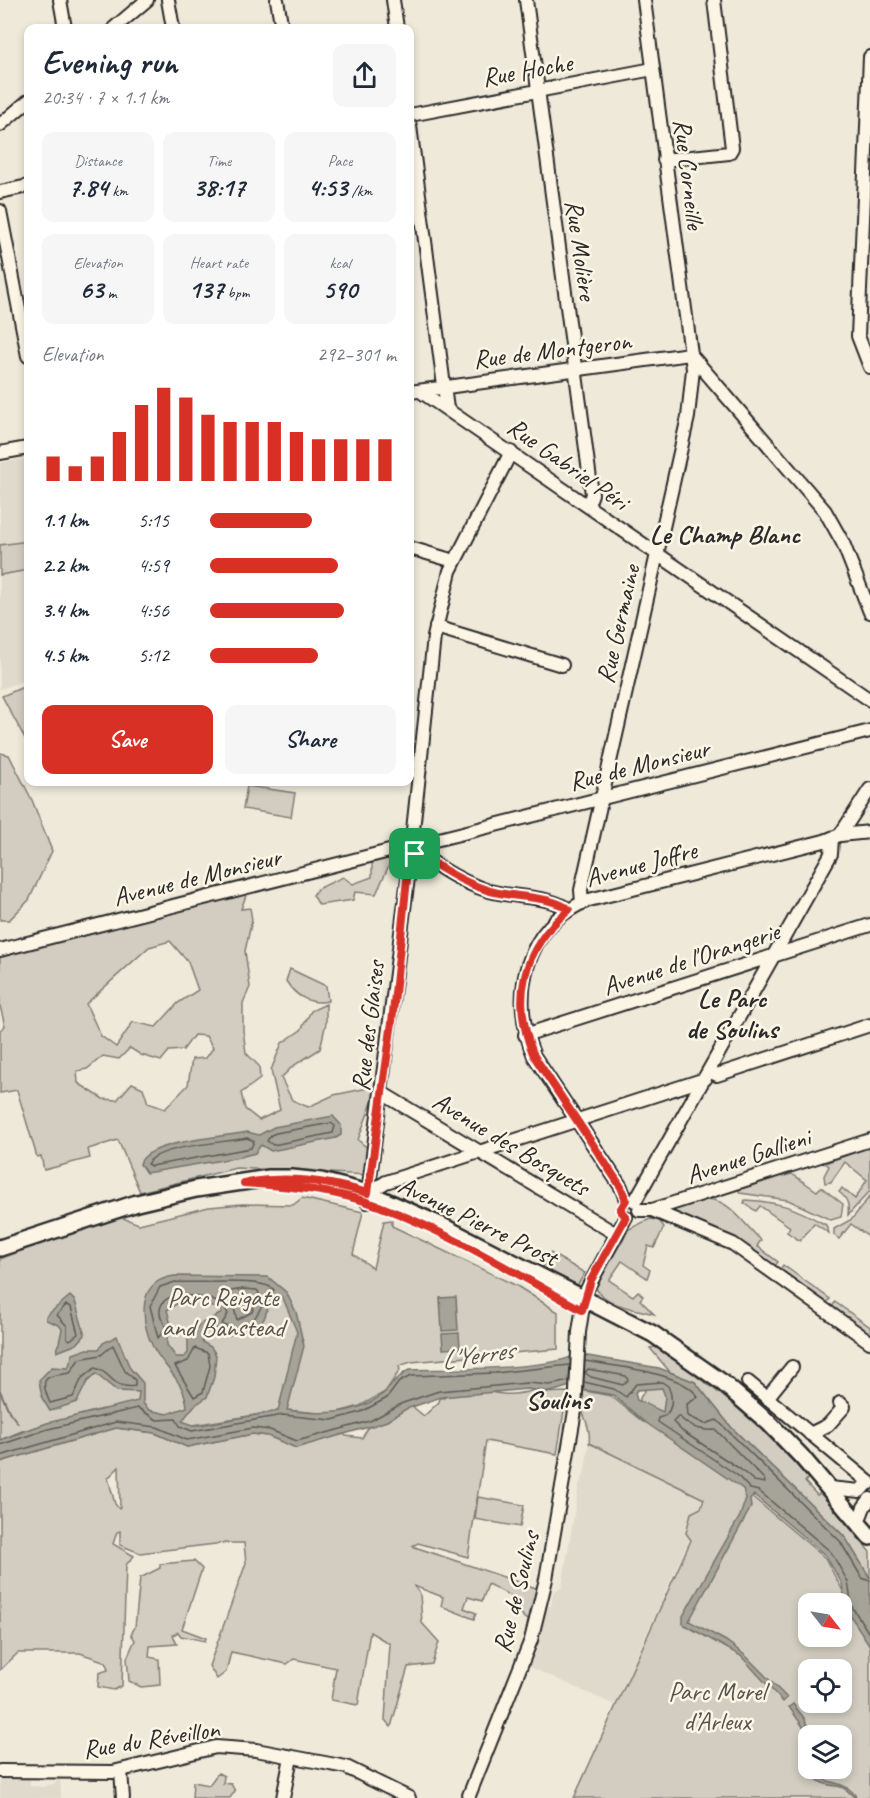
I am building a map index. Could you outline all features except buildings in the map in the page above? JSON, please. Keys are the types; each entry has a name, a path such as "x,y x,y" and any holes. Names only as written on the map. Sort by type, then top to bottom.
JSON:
{"main road":[{"name":"Avenue Pierre Prost","path":"0,1248 167,1195 244,1183 368,1198 440,1225 583,1305 653,1334 723,1383 770,1423 870,1537"}],"street":[{"path":"60,0 64,24"},
{"path":"119,24 147,0"},
{"path":"168,0 172,24"},
{"path":"277,0 281,24"},
{"path":"393,0 396,24"},
{"name":"Rue Molière","path":"526,0 592,494 588,505"},
{"name":"Rue Corneille","path":"644,0 690,354"},
{"path":"664,160 729,153 732,148 714,0"},
{"path":"870,57 858,336 870,367"},
{"name":"Rue Hoche","path":"414,114 653,69"},
{"path":"0,125 24,104"},
{"path":"414,157 447,409"},
{"path":"0,192 24,187"},
{"path":"0,211 24,335"},
{"path":"690,354 825,511 843,543 870,612"},
{"name":"Rue de Montgeron","path":"415,391 690,354"},
{"name":"Rue Germaine","path":"582,903 581,890 690,405 693,369 690,354"},
{"name":"Rue de Montgeron","path":"415,391 447,409"},
{"name":"Rue Gabriel Péri","path":"447,409 870,700"},
{"path":"0,453 24,449"},
{"name":"Rue des Glaises","path":"368,1198 413,847 436,627 454,561 511,452"},
{"path":"414,549 454,561"},
{"path":"436,627 562,665"},
{"name":"Rue de Monsieur","path":"413,847 870,731"},
{"path":"583,1305 591,1280 626,1217 620,1210 633,1204 831,854 836,837 854,817 870,789"},
{"path":"854,817 857,832 870,832"},
{"name":"Avenue Joffre","path":"633,1204 534,1056 525,1035 521,995 529,963 544,936 569,910 582,903 857,832"},
{"path":"413,847 444,870 484,890 517,898 559,902 569,910"},
{"name":"Avenue de Monsieur","path":"0,950 413,847"},
{"name":"Avenue de l'Orangerie","path":"525,1035 870,925"},
{"path":"368,1198 386,1182 707,1075 717,1075 870,1025"},
{"name":"Avenue des Bosquets","path":"382,1093 616,1234"},
{"name":"Avenue Gallieni","path":"633,1204 652,1210 870,1140"},
{"path":"652,1210 733,1244 870,1342"},
{"name":"Rue de Soulins","path":"468,1798 531,1640 555,1537 576,1388 583,1305"},
{"path":"767,1398 792,1367"},
{"path":"748,1382 869,1482 860,1491 829,1488"},
{"path":"810,1434 828,1425 844,1407 840,1403"},
{"path":"858,1523 870,1499"},
{"name":"Rue du Réveillon","path":"0,1771 71,1773 121,1771 216,1747 346,1767 409,1798"},
{"path":"283,1798 291,1757"},
{"path":"121,1771 123,1798"}],"shaded area":[{"path":"24,459 24,680 0,689 0,463"},
{"path":"414,728 417,729 414,747"},
{"path":"589,1443 600,1445 707,1501 637,1655 650,1661 638,1686 627,1680 615,1705 528,1666 548,1606 551,1606 553,1592 562,1587 579,1484 584,1475"},
{"path":"0,1774 30,1775 30,1786 43,1787 55,1783 60,1775 61,1798 0,1798"}],"green space":[{"path":"24,542 24,571 0,575 0,545"},
{"path":"24,687 24,737 2,696"},
{"path":"0,753 9,755 32,800 52,851 29,900 9,920 0,920"},
{"path":"247,786 295,793 291,817 243,809"},
{"path":"387,857 390,863 376,894 355,892 353,900 319,905 313,895 317,889 343,877 353,884 372,877 372,861"},
{"path":"247,893 241,909 250,908 252,920 245,951 250,987 243,1003 243,1030 246,1053 259,1066 260,1079 241,1093 245,1109 259,1120 280,1110 271,1070 282,1043 301,1030 311,1011 326,1004 326,1023 320,1049 293,1066 281,1078 292,1100 308,1107 334,1095 378,1086 358,1140 371,1151 368,1175 236,1168 140,1192 118,1140 88,1149 90,1158 44,1170 41,1156 37,1157 17,1090 0,1093 0,1030 5,1026 0,1006 0,956","holes":["170,941 188,962 198,990 178,1003 156,1027 133,1022 116,1047 101,1036 86,1004 149,947","194,1035 206,1036 213,1048 206,1058 192,1059 188,1085 165,1109 148,1103 143,1088 132,1083 117,1100 103,1099 78,1083 77,1071 87,1069 103,1056 119,1059 130,1048 141,1055 161,1061 169,1051 183,1050"]},
{"path":"290,969 326,986 328,1001 315,1002 298,995 286,981"},
{"path":"870,1147 870,1191 848,1215 847,1202 839,1192 842,1188 855,1199 867,1180 845,1162 831,1182 825,1183 824,1176 829,1166 825,1163"},
{"path":"792,1174 817,1191 821,1187 843,1204 841,1217 831,1220 788,1200 740,1193 738,1188"},
{"path":"870,1196 870,1238 851,1224 839,1239 834,1235 834,1229 852,1219"},
{"name":"Parc Reigate and Banstead","path":"302,1198 363,1212 353,1254 373,1268 384,1221 392,1220 392,1226 517,1286 558,1312 558,1349 411,1362 399,1366 400,1370 385,1392 360,1406 331,1414 286,1410 193,1425 102,1409 22,1431 0,1440 0,1259 115,1215 139,1224 209,1207 242,1204 293,1205"},
{"path":"699,1198 719,1202 734,1212 761,1240 757,1246 778,1262 775,1266 707,1226 665,1212"},
{"path":"745,1200 769,1202 797,1210 826,1225 829,1233 814,1223 800,1241 787,1232 790,1227 760,1206 756,1211 744,1203"},
{"path":"650,1219 659,1220 664,1227 654,1248 648,1246 643,1265 650,1270 647,1278 622,1261 609,1280 633,1296 638,1291 643,1296 640,1300 654,1314 613,1303 600,1294 595,1287 629,1229"},
{"path":"550,1253 585,1273 577,1286 571,1286 541,1271"},
{"path":"783,1265 830,1299 825,1305 779,1271"},
{"path":"835,1302 870,1327 870,1337 831,1309"},
{"path":"660,1346 696,1370 696,1376 755,1424 808,1478 805,1482 817,1495 821,1493 870,1552 870,1578 845,1537 732,1428 695,1382 670,1372 650,1348"},
{"path":"667,1383 664,1412 657,1412 640,1402 646,1388"},
{"path":"472,1386 503,1394 518,1394 535,1390 540,1393 567,1392 557,1454 486,1441 468,1557 418,1543 412,1546 539,1589 529,1620 524,1618 511,1596 488,1584 482,1601 468,1597 464,1608 476,1613 474,1619 441,1606 443,1597 414,1586 420,1594 422,1623 439,1642 432,1664 408,1667 391,1727 385,1720 390,1644 370,1632 358,1705 331,1700 336,1668 294,1659 287,1664 231,1652 226,1672 217,1679 209,1666 246,1563 244,1543 224,1543 140,1553 120,1545 120,1531 117,1532 113,1544 134,1556 126,1565 122,1686 114,1690 98,1687 99,1673 108,1670 106,1662 80,1653 18,1653 0,1670 0,1462 116,1428 155,1433 187,1447 253,1434 268,1436 296,1448 337,1428 346,1436 362,1438 374,1418 408,1403 424,1416 439,1402 440,1398 444,1398 456,1387","holes":["119,1467 120,1508 115,1504 108,1478"]},
{"name":"Parc Morel d’Arleux","path":"580,1390 611,1396 643,1422 663,1426 709,1449 743,1489 825,1558 844,1593 798,1593 798,1647 852,1647 852,1608 870,1641 870,1798 574,1798 691,1540 686,1533 691,1513 701,1508 704,1499 589,1443 588,1429 581,1404"},
{"path":"478,1497 524,1505 520,1527 475,1519"},
{"path":"194,1561 202,1569 182,1629 206,1638 205,1641 181,1636 178,1632 173,1635 177,1644 150,1646 149,1657 159,1659 160,1685 141,1687 129,1681 127,1658 135,1640 131,1634 135,1627 140,1578 160,1568 160,1564"},
{"path":"218,1773 224,1776 223,1783 231,1784 235,1791 230,1798 192,1798 193,1782 209,1785"}],"water":[{"path":"333,1116 341,1125 341,1135 336,1138 271,1151 261,1145 255,1153 240,1157 146,1173 140,1164 145,1156 170,1145 247,1132 259,1135 274,1127"},
{"path":"172,1276 268,1277 286,1292 296,1312 304,1346 287,1410 325,1413 351,1410 375,1400 409,1370 523,1366 564,1359 576,1354 659,1368 695,1382 732,1428 845,1537 870,1578 870,1646 852,1618 852,1593 843,1593 842,1584 826,1556 754,1495 750,1500 751,1507 689,1621 726,1641 746,1656 787,1698 783,1702 741,1656 683,1624 683,1616 740,1516 746,1498 743,1489 642,1420 613,1395 583,1390 581,1387 567,1387 551,1392 527,1389 441,1397 406,1409 387,1421 296,1448 268,1436 253,1434 187,1447 155,1433 116,1428 0,1462 0,1440 47,1423 138,1401 139,1392 117,1391 96,1374 87,1382 77,1402 50,1411 42,1398 39,1380 52,1367 68,1368 73,1354 87,1349 99,1349 103,1343 117,1336 130,1368 143,1383 143,1403 149,1410 167,1414 187,1407 178,1382 153,1347 145,1322 147,1296 151,1288","holes":["283,1298 297,1332 278,1411 201,1425 182,1421 194,1406 207,1397 214,1377 216,1355 211,1347 202,1342 206,1332 214,1328 229,1335 255,1327 264,1319 271,1299","181,1301 198,1302 221,1310 222,1313 200,1324 188,1340 188,1353 184,1357 176,1357 167,1345 167,1337 172,1329 167,1310","662,1388 665,1396 663,1412 637,1400 635,1393 637,1390"]},
{"path":"70,1296 75,1301 85,1335 77,1344 57,1352 62,1329 59,1325 46,1320 46,1316"},
{"path":"456,1297 458,1330 442,1331 440,1298"},
{"path":"459,1333 460,1348 443,1349 442,1334"},
{"path":"793,1704 807,1725 802,1725 789,1707"},
{"path":"818,1779 846,1787 857,1798 843,1788"}],"waterway":[{"path":"0,1391 10,1413 18,1423"}],"district":[{"name":"Le Champ Blanc","path":"725,534"},
{"name":"Le Parc de Soulins","path":"732,1014"},
{"name":"Soulins","path":"558,1400"}],"route":[{"path":"418,852 444,870 484,890 517,898 559,902 569,910 552,925 536,948 524,979 521,1010 525,1035 534,1056 625,1194 626,1200 621,1204 620,1210 626,1217 591,1280 585,1293 582,1310 526,1281 498,1261 378,1206 327,1192 244,1183 270,1178 292,1178 321,1181 368,1193 392,1022 408,870 411,854 415,854 418,852"}],"water label":[{"name":"L'Yerres","path":"477,1355"}]}
